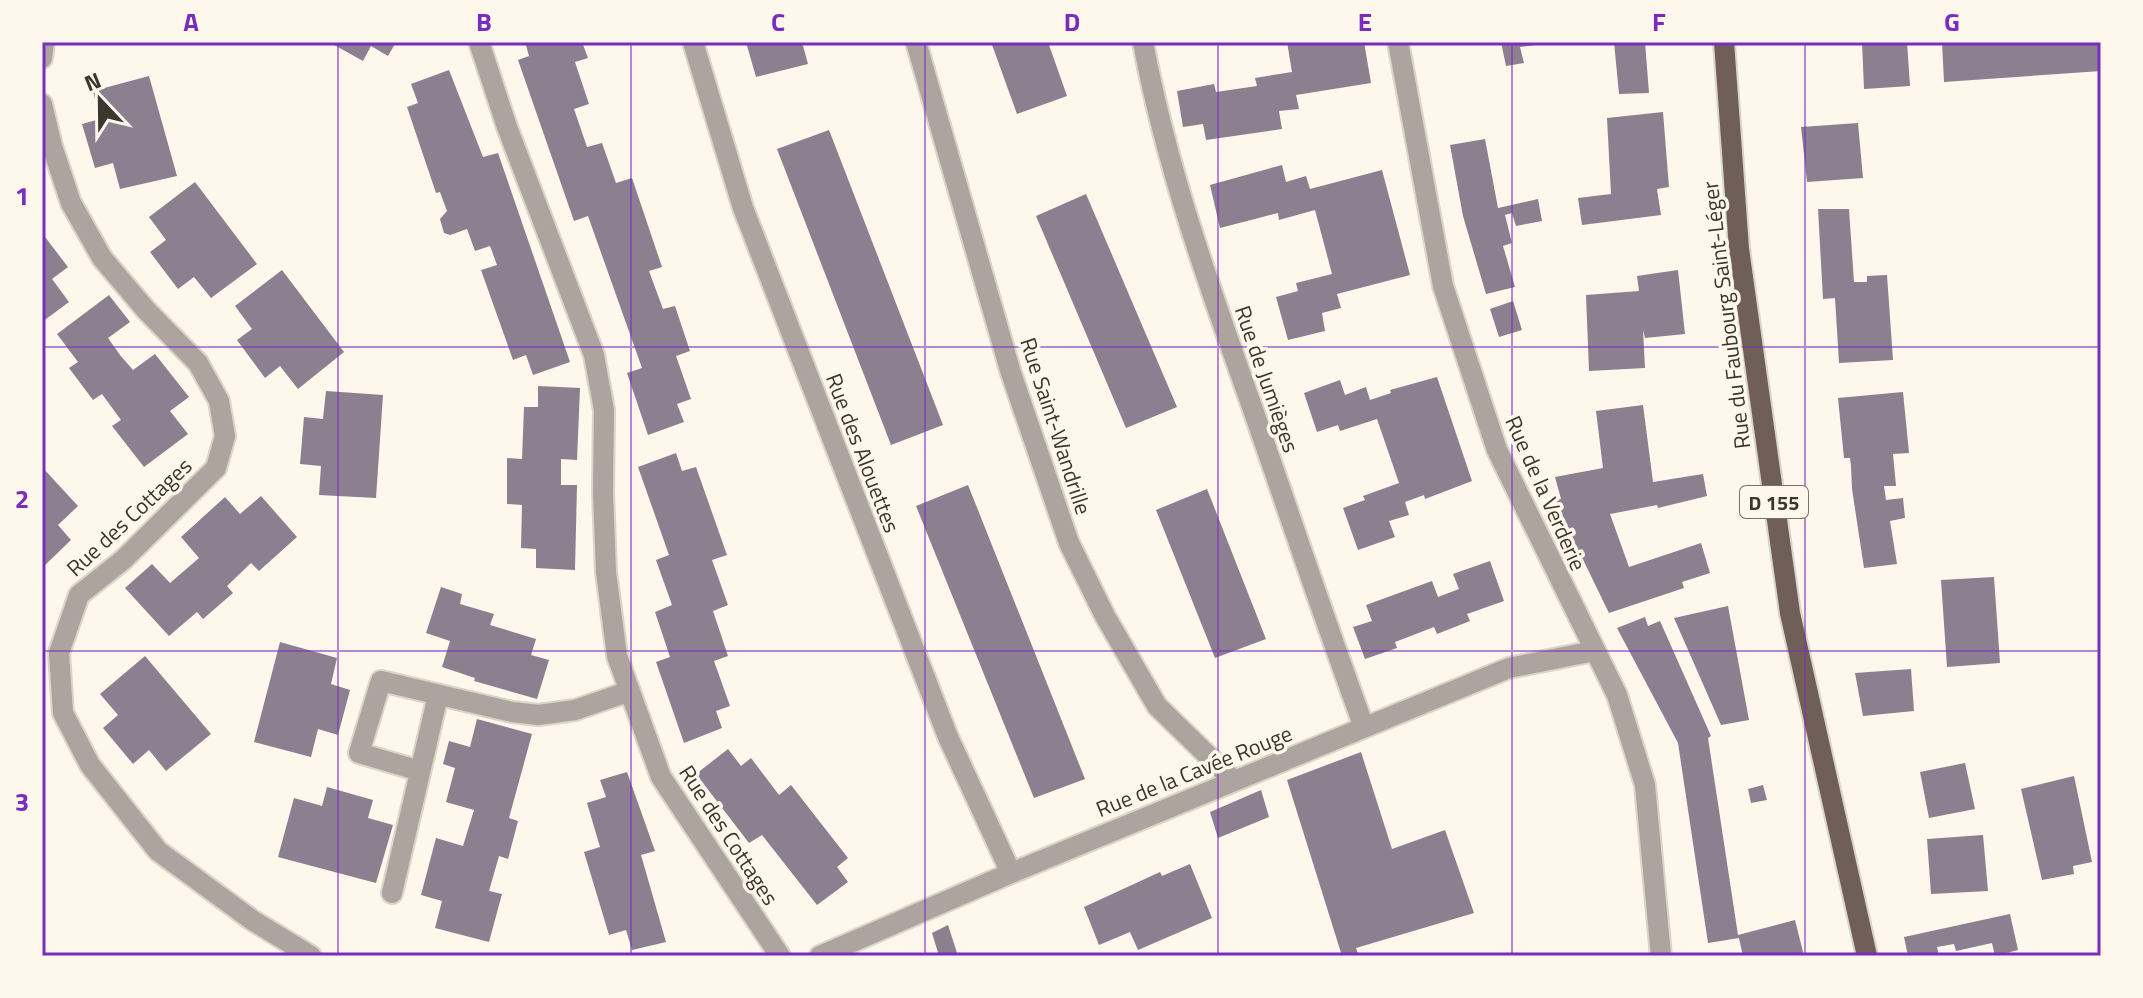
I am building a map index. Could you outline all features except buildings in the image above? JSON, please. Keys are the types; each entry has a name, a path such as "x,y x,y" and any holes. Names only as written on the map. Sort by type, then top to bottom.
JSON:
{"main road":[{"name":"Rue du Faubourg Saint-Léger","path":"1724,42 1739,249 1790,613 1867,956"}],"street":[{"path":"42,58 44,42"},
{"name":"Rue des Cottages","path":"479,42 507,127 594,355 604,410 606,572 617,656 661,777 780,956"},
{"name":"Rue des Alouettes","path":"693,42 743,208 948,737 1011,873"},
{"name":"Rue Saint-Wandrille","path":"916,42 1010,370 1069,543 1105,616 1157,706 1234,781"},
{"name":"Rue de Jumièges","path":"1143,42 1156,111 1186,219 1364,727"},
{"name":"Rue de la Verderie","path":"1398,42 1443,286 1497,450 1617,695 1645,785 1661,956"},
{"name":"Rue des Cottages","path":"42,104 71,203 102,258 146,310 198,363 219,401 225,436 216,468 123,560 79,595 59,653 63,713 90,765 158,851 252,920 311,956"},
{"name":"Rue de la Cavée Rouge","path":"820,956 1011,873 1509,668 1594,651"},
{"path":"420,771 359,753 381,681 512,712 538,715 575,710 630,691"},
{"path":"392,893 438,695"}]}
